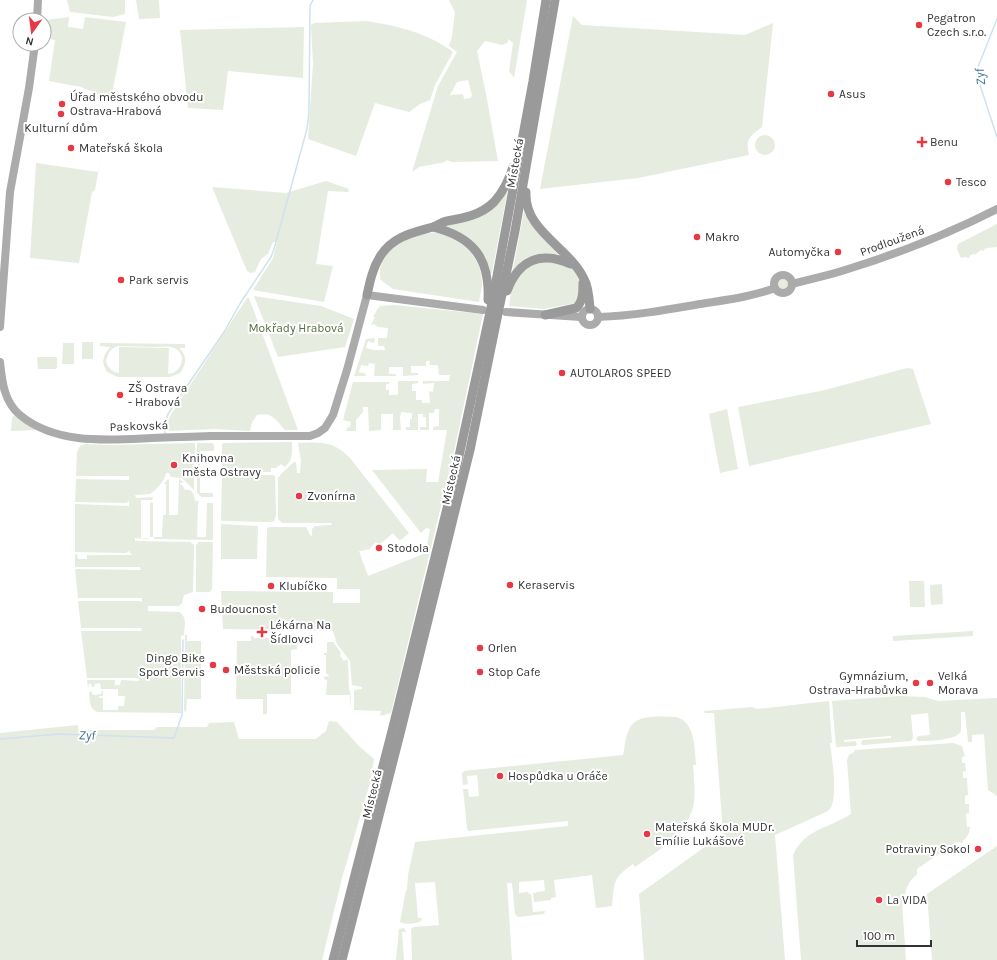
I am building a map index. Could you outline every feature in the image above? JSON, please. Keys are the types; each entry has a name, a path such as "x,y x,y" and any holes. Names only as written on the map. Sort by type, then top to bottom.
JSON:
{"highway":[{"name":"Místecká","path":"343,958 462,487 494,310 546,0"},
{"name":"Místecká","path":"333,960 393,727 453,484 485,339 512,244 555,0"},
{"path":"367,295 375,266 381,255 398,238 445,222 471,216 482,211 493,202 502,192 508,181 521,147"},
{"path":"528,158 527,208 538,227 584,277 588,291 590,309"},
{"path":"433,226 459,235 474,249 482,260 494,310"},
{"path":"494,310 511,281 529,262 540,258 552,257 574,265"},
{"path":"545,315 571,310 580,305 582,300 584,277"}],"main road":[{"path":"37,12 38,0"},
{"path":"0,328 10,192 29,88 34,52"},
{"name":"Prodloužená","path":"792,284 844,271 901,252 957,229 997,209"},
{"path":"781,276 787,277 791,280 792,284 790,290 785,293 780,292 775,288 775,282 781,276"},
{"path":"598,317 670,309 741,297 775,288"},
{"path":"367,295 494,310 581,317"},
{"name":"Paskovská","path":"0,362 3,386 12,407 26,419 44,429 62,434 85,439 111,440 165,437 307,436 321,431 328,424 333,415 348,370 367,295"},
{"path":"590,309 596,311 598,317 596,323 590,326 584,323 581,317 584,311 590,309"}],"green space":[{"path":"67,0 125,0 125,14 113,17 70,12"},
{"path":"136,0 159,0 160,18 139,19"},
{"path":"449,0 527,0 514,78 509,71 513,43 508,39 508,42 502,45 485,41 477,51 498,161 451,162 447,160 445,162 419,167 412,172 438,86 457,52 449,46 452,36 455,12","holes":["468,80 472,96 464,99 463,94 450,95 457,82"]},
{"path":"573,16 582,25 745,35 773,23 762,127 754,133 748,141 749,155 638,178 540,189"},
{"path":"69,17 68,27 83,29 85,17 126,22 111,99 81,87 49,81 55,40 52,39 52,19"},
{"path":"367,21 412,31 443,45 453,52 435,85 430,100 420,104 409,112 375,103 356,156 308,139 313,64 311,25 314,23"},
{"path":"304,27 303,78 228,71 223,110 188,108 180,30"},
{"path":"110,106 95,190 92,192 79,263 30,258 36,163 98,172"},
{"path":"765,135 772,138 775,145 772,152 765,155 758,152 755,145 758,138"},
{"path":"326,181 349,189 348,192 328,191 316,264 333,266 324,302 253,290 273,258 277,242 273,242 268,254 261,259 255,272 251,273 247,271 212,187 286,193"},
{"path":"508,188 492,273 490,273 482,255 474,243 461,234 443,226 466,221"},
{"path":"524,211 535,228 560,254 539,256 512,274"},
{"path":"997,224 997,247 985,248 984,251 981,250 975,255 974,253 970,255 969,258 961,258 957,249 958,244"},
{"path":"439,232 456,239 470,250 475,257 481,274 482,283 479,302 393,289 381,280 380,268 390,251 405,240"},
{"path":"539,260 572,267 580,285 580,294 576,303 544,309 509,306 512,286 522,269"},
{"path":"783,279 788,284 783,289 778,284"},
{"name":"Mokřady Hrabová","path":"254,296 321,306 354,319 345,347 278,357"},
{"path":"247,298 249,298 298,430 285,430 273,418 262,414 257,415 252,422 250,431 215,429 167,431 167,424 170,416"},
{"path":"395,305 483,314 454,452 391,713 380,716 381,711 354,710 354,691 362,689 362,687 352,685 350,661 337,644 333,631 223,629 221,591 333,592 333,603 360,603 360,589 337,589 337,578 266,577 267,528 306,527 312,536 312,529 315,526 332,525 331,523 282,523 278,519 278,478 294,462 296,462 297,473 300,473 301,461 298,443 326,444 338,448 344,452 409,533 399,540 393,533 379,545 376,542 370,548 371,549 359,551 368,576 426,553 430,529 426,528 421,533 372,470 427,469 426,482 438,482 447,430 433,430 433,427 439,426 439,409 435,409 434,413 429,413 429,430 420,430 420,427 426,427 426,417 423,417 423,414 418,414 418,430 406,430 406,427 410,427 412,413 401,412 401,430 393,430 393,414 381,414 381,430 369,431 368,407 363,407 363,412 356,420 356,431 346,431 348,427 350,427 351,422 343,420 353,382 389,382 389,384 386,384 386,390 389,390 389,395 398,395 398,381 418,381 418,383 412,384 412,391 416,391 416,400 421,400 421,397 422,403 430,403 429,391 433,392 434,383 423,384 423,381 449,381 450,375 439,375 438,365 429,365 430,361 426,361 426,366 411,366 411,373 418,373 418,375 403,376 403,367 389,367 389,374 396,374 396,376 374,376 375,364 369,363 368,366 361,365 359,372 366,374 365,376 354,376 366,339 375,338 374,343 368,341 366,348 385,350 384,346 378,346 378,338 387,338 388,328 378,327 374,324 371,325 375,317 373,317 380,306"},
{"path":"82,342 93,342 93,359 82,359"},
{"path":"63,343 74,343 74,364 62,364"},
{"path":"100,343 185,344 185,348 179,348 184,354 185,363 180,373 170,377 118,377 107,372 104,366 103,361 105,354 110,347 100,346","holes":["118,346 171,347 180,352 182,356 181,365 174,372 168,374 169,348 119,347 119,373 114,372 108,366 106,361 111,350"]},
{"path":"38,357 56,357 56,369 38,369"},
{"path":"907,368 913,369 931,424 749,466 738,407 825,390"},
{"path":"727,409 738,469 720,473 709,414"},
{"path":"14,415 33,427 35,430 11,431 12,418"},
{"path":"292,442 291,459 285,467 281,464 276,468 271,468 271,472 263,472 262,468 258,468 258,472 256,472 256,468 247,468 247,472 222,472 223,443"},
{"path":"195,443 194,490 182,478 171,477 169,473 166,473 160,485 150,494 135,495 136,498 153,497 152,500 141,500 141,538 148,539 135,538 135,541 190,542 194,545 193,592 184,595 182,603 179,606 148,606 148,611 179,612 185,619 184,635 181,636 181,713 97,712 90,704 89,693 91,691 93,695 101,694 103,691 103,696 99,696 99,698 103,698 103,710 118,710 118,706 124,706 125,696 118,696 118,689 101,689 100,683 95,684 94,687 89,684 88,688 87,680 115,680 115,685 120,685 121,680 139,681 139,678 87,678 81,631 141,631 142,628 81,628 78,601 142,602 142,598 78,598 75,569 141,570 140,567 75,567 75,554 77,554 78,559 87,559 87,555 132,555 129,551 126,553 75,552 75,504 129,506 129,501 126,503 75,502 76,479 129,480 129,476 76,476 77,452 80,446 85,444 109,445"},
{"path":"197,443 212,443 214,445 214,451 200,451 200,493 213,493 213,497 201,497 197,492"},
{"path":"222,474 275,476 276,515 274,521 221,521"},
{"path":"171,479 169,480 169,515 178,515 179,479 184,482 180,484 185,490 190,490 194,495 195,501 199,501 197,537 206,537 207,503 213,503 213,540 154,539 154,537 162,537 163,515 166,515 166,484 164,484 167,480"},
{"path":"150,502 153,503 153,537 150,537"},
{"path":"221,524 258,526 257,559 221,559"},
{"path":"199,542 213,542 212,589 210,592 196,592 196,545"},
{"path":"909,581 924,581 925,607 910,607"},
{"path":"942,584 943,604 931,605 930,585"},
{"path":"973,631 973,636 893,641 893,636"},
{"path":"185,635 187,635 187,641 201,641 201,699 187,699 186,713 184,710"},
{"path":"251,636 254,638 275,638 275,636 277,636 278,642 296,642 297,649 291,650 291,694 267,694 267,714 263,714 263,699 236,699 237,641 251,641"},
{"path":"327,642 333,642 341,653 340,656 344,661 347,659 351,697 351,710 350,695 326,695 327,680 324,679 324,677 329,676 326,674 326,655 324,655 324,653 327,653"},
{"path":"899,696 925,697 938,701 997,698 997,796 988,790 984,734 972,735 972,742 968,742 965,712 961,712 961,731 954,737 948,739 918,741 916,739 918,736 930,735 928,713 911,715 913,738 911,741 861,744 862,740 891,738 891,736 844,740 844,742 855,741 857,744 856,746 836,747 832,701"},
{"path":"829,701 832,743 830,743 834,783 832,806 826,812 775,835 785,960 644,960 639,894 723,834 714,713 705,713 704,711 752,707 757,709"},
{"path":"650,717 676,717 687,724 693,736 696,765 693,765 694,801 692,810 683,827 663,843 665,846 635,867 633,864 617,878 614,887 612,906 596,908 592,875 554,880 556,897 551,898 551,900 534,902 533,892 536,893 545,891 544,880 519,882 519,893 528,892 531,894 531,892 533,912 545,911 544,914 518,917 515,914 512,883 507,883 512,960 412,960 411,929 414,927 439,925 435,882 415,883 418,918 422,918 421,921 410,924 400,922 415,842 568,826 568,821 468,831 463,789 468,789 469,797 479,796 477,775 467,776 468,784 463,785 462,774 464,771 623,755 628,733 632,725 637,721"},
{"path":"329,721 337,722 359,746 374,759 370,783 342,878 322,960 0,960 0,733 78,725 78,730 154,730 157,727 207,727 209,723 234,722 239,739 316,739 326,731"},
{"path":"953,743 962,746 965,756 962,757 962,763 965,763 966,771 963,772 963,778 967,778 968,795 965,796 965,804 969,804 969,813 966,814 967,827 970,827 969,833 962,843 956,842 917,869 917,874 908,885 905,899 902,902 906,960 801,960 793,855 804,839 811,834 851,814 847,760 849,755 855,750"},
{"path":"997,846 997,960 932,960 927,894"},
{"path":"404,928 406,932 402,932 404,960 396,960 399,929"}],"waterway":[{"path":"165,435 165,426 168,414 224,332 241,302 271,257 274,249 307,129 309,112 310,6 313,0"},
{"name":"Zyf","path":"997,19 978,67 980,85 997,137"},
{"name":"Zyf","path":"0,739 59,734 174,738 182,715 183,640"}],"place":[{"name":"Pegatron Czech s.r.o.","path":"919,25"},
{"name":"Asus","path":"831,94"},
{"name":"Úřad městského obvodu Ostrava-Hrabová","path":"62,104"},
{"name":"Kulturní dům","path":"61,114"},
{"name":"Benu","path":"922,142"},
{"name":"Mateřská škola","path":"71,148"},
{"name":"Tesco","path":"948,182"},
{"name":"Makro","path":"697,237"},
{"name":"Automyčka","path":"838,252"},
{"name":"Park servis","path":"121,280"},
{"name":"AUTOLAROS SPEED","path":"562,373"},
{"name":"ZŠ Ostrava - Hrabová","path":"120,395"},
{"name":"Knihovna města Ostravy","path":"174,465"},
{"name":"Zvonírna","path":"299,496"},
{"name":"Stodola","path":"379,548"},
{"name":"Keraservis","path":"510,585"},
{"name":"Klubíčko","path":"271,586"},
{"name":"Budoucnost","path":"202,609"},
{"name":"Lékárna Na Šídlovci","path":"262,632"},
{"name":"Orlen","path":"480,648"},
{"name":"Dingo Bike Sport Servis","path":"213,665"},
{"name":"Městská policie","path":"226,670"},
{"name":"Stop Cafe","path":"480,672"},
{"name":"Gymnázium, Ostrava-Hrabůvka","path":"916,683"},
{"name":"Velká Morava","path":"930,683"},
{"name":"Hospůdka u Oráče","path":"500,776"},
{"name":"Mateřská škola MUDr. Emílie Lukášové","path":"647,834"},
{"name":"Potraviny Sokol","path":"978,849"},
{"name":"La VIDA","path":"879,900"}]}
